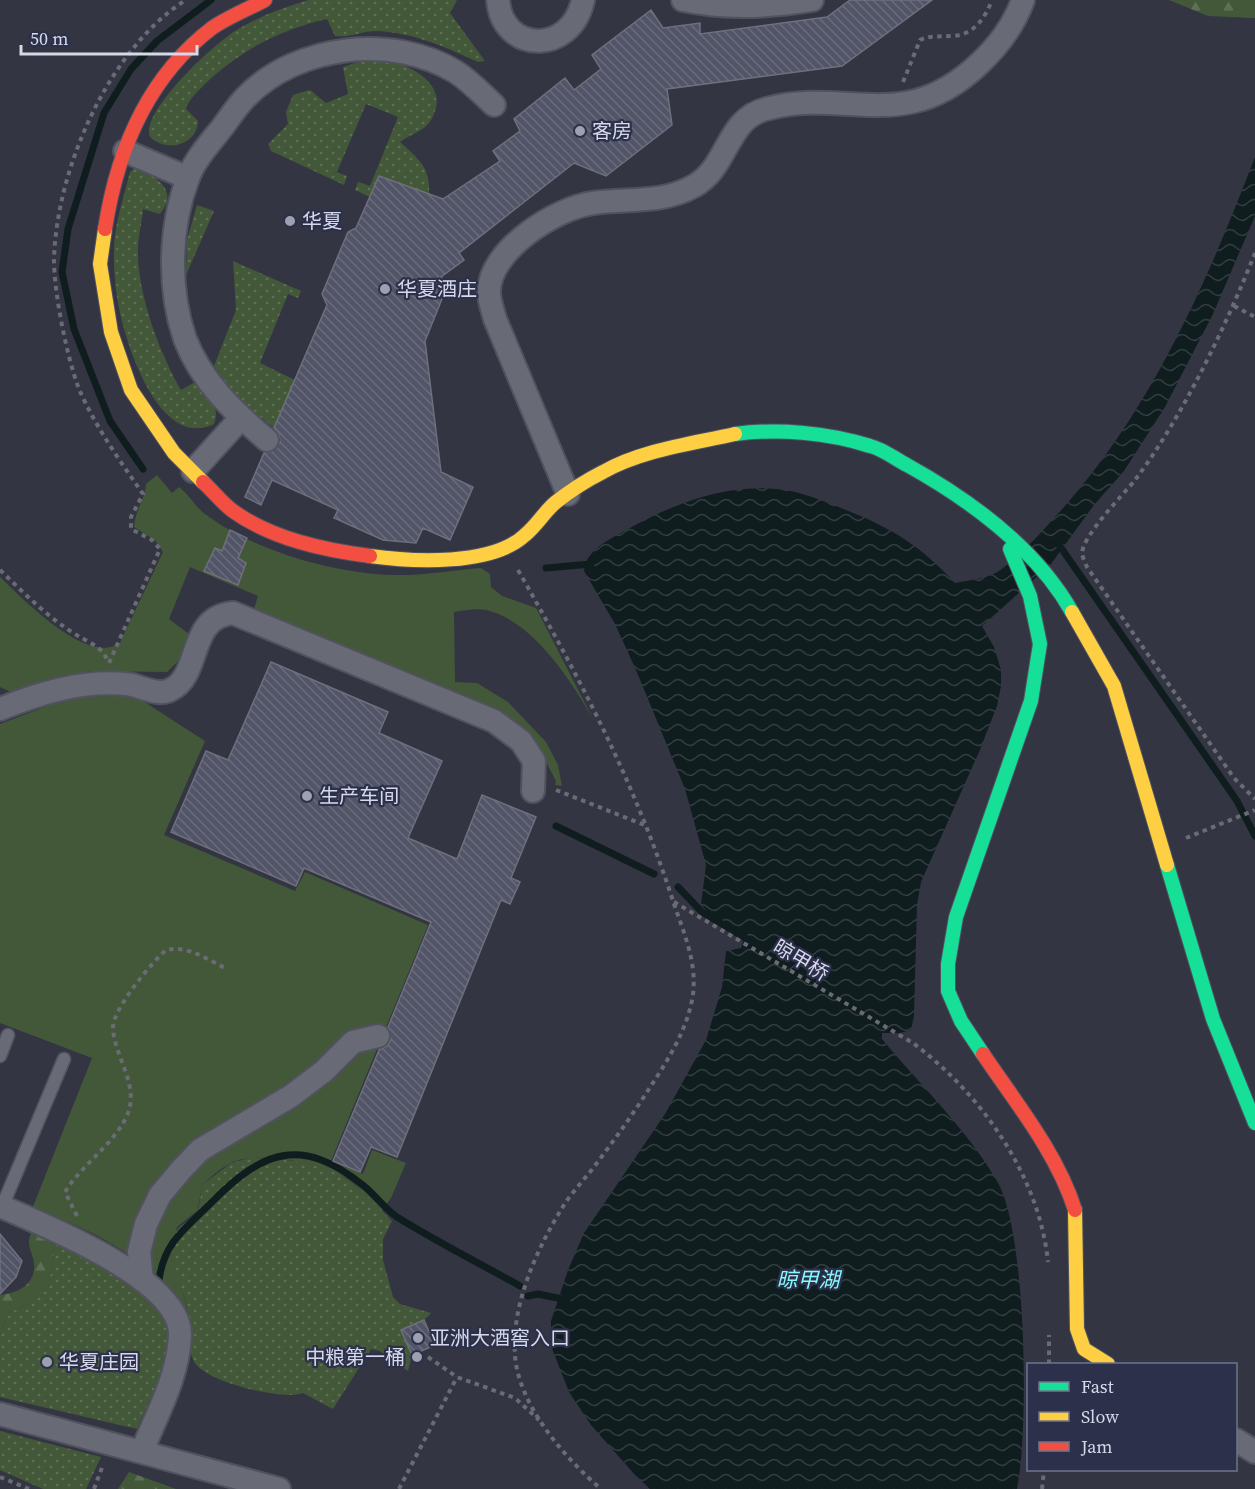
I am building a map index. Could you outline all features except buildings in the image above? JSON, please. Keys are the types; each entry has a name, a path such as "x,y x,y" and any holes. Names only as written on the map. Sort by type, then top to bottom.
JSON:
{"street":[{"path":"265,0 213,28 165,73 135,122 111,189 100,264 111,332 131,390 174,453 233,511 277,534 333,551 408,561 446,560 506,549 525,536 556,501 604,471 659,451 737,433 804,433 872,446 941,483 1000,526 1062,594 1114,686 1213,1018 1255,1123"},
{"path":"498,0 504,20 512,30 536,41 550,40 572,27 580,14 583,0"},
{"path":"683,0 712,6 762,7 812,0"},
{"path":"568,494 495,319 489,291 498,265 516,241 548,219 590,203 671,197 697,185 722,159 733,132 744,121 763,109 786,105 894,105 931,97 964,78 999,45 1018,14 1023,0"},
{"path":"267,440 228,406 205,375 190,349 173,293 174,236 188,178 206,147 246,96 280,72 318,56 360,47 407,51 456,72 494,105"},
{"path":"125,151 188,178"},
{"path":"193,471 241,418"},
{"path":"1000,526 1030,596 1040,644 1031,701 956,917 948,964 948,991 961,1021 1045,1147 1069,1191 1077,1216 1077,1329 1084,1349 1105,1363"},
{"path":"0,709 70,687 103,682 133,684 158,692 170,691 181,682 207,625 222,614 233,613 494,721 521,741 534,761 533,786"},
{"path":"142,1280 139,1252 146,1224 160,1195 200,1150 299,1090 324,1071 353,1042 378,1036"},
{"path":"1,1207 80,1243 127,1268 174,1310 180,1332 176,1366 142,1451"},
{"path":"0,1414 279,1489"},
{"path":"1237,1441 1255,1452"}],"lane":[{"path":"0,1056 8,1035"},
{"path":"1,1207 64,1059"}],"path":[{"path":"894,105 920,40 926,37 956,36 973,28 985,18 992,0"},
{"path":"1255,253 1234,306 1175,418 1136,478 1087,540 1082,554 1087,567 1234,778 1255,799"},
{"path":"1234,306 1255,317"},
{"path":"506,549 596,710 647,826 674,902 694,969 693,994 688,1016 667,1061 629,1119 565,1204 543,1244 518,1314 515,1358 526,1395 553,1442 601,1489"},
{"path":"0,570 59,625 95,646 106,656 108,665 103,682"},
{"path":"533,786 647,826"},
{"path":"1162,846 1255,810"},
{"name":"晾甲桥","path":"674,902 913,1043 951,1075 975,1101 1010,1152 1038,1213 1049,1273"},
{"path":"80,1243 80,1226 64,1192 117,1130 127,1115 130,1103 128,1079 113,1029 119,1009 166,950 177,947 187,950 228,969"},
{"path":"1049,1331 1049,1363"},
{"path":"428,1357 457,1377 515,1398 543,1425"},
{"path":"399,1489 457,1377"},
{"path":"1042,1489 1044,1471"},
{"path":"0,1477 29,1489"}],"green space":[{"path":"308,0 457,0 450,13 485,61 478,62 441,46 402,34 376,31 335,36 327,19 277,35 246,52 218,72 187,105 186,109 198,121 196,129 187,141 165,145 150,137 150,126 167,96 211,50 252,21"},
{"path":"1169,0 1255,0 1255,18 1208,16"},
{"path":"380,59 403,65 414,71 432,86 436,96 436,107 428,124 400,142 422,164 428,177 429,194 370,197 355,190 358,182 370,186 398,117 366,104 337,172 347,176 344,185 271,151 268,144 288,124 286,112 293,95 310,90 326,103 348,94 343,67 361,61"},
{"path":"135,168 157,179 166,191 167,198 160,214 143,209 139,240 141,285 151,323 165,359 181,390 197,381 212,401 216,412 214,424 193,428 175,421 159,405 133,357 116,290 114,241 130,172"},
{"path":"197,205 214,211 186,275 187,240"},
{"path":"233,261 301,291 298,298 288,294 260,363 295,380 274,428 237,398 214,366 236,310"},
{"path":"157,475 172,493 179,487 200,510 227,529 272,550 322,565 371,574 416,575 481,568 490,574 491,587 502,596 536,608 593,719 562,670 534,639 503,616 486,610 454,612 455,682 477,683 508,702 546,742 558,765 562,786 555,785 556,781 536,743 499,713 461,695 253,612 258,596 190,567 169,619 189,634 178,661 167,672 91,671 13,693 0,687 0,577 39,613 73,638 106,648 120,643 163,552 155,540 134,527 146,484"},
{"path":"112,691 143,701 205,741 164,835 295,891 305,872 428,925 331,1161 363,1174 372,1150 406,1163 391,1198 382,1210 348,1179 323,1168 291,1160 245,1159 225,1166 203,1184 197,1211 177,1227 171,1252 186,1304 189,1329 172,1292 139,1262 105,1240 69,1222 32,1209 92,1058 0,1023 0,724 71,697"},
{"path":"253,1157 322,1166 345,1177 365,1193 392,1221 383,1239 383,1260 393,1297 400,1304 431,1313 424,1320 401,1330 412,1355 408,1371 380,1351 371,1349 333,1409 303,1393 293,1395 263,1392 229,1383 202,1370 192,1356 186,1304 171,1258 172,1241 178,1229 197,1211 203,1184 231,1163"},
{"path":"32,1231 52,1237 51,1274 40,1293 22,1307 9,1312 0,1334 0,1295 19,1290 29,1282 34,1271 29,1244"},
{"path":"52,1237 109,1264 166,1316 169,1357 137,1429 0,1397 0,1334 9,1312 32,1300 47,1284 53,1262"},
{"path":"0,1431 101,1457 86,1489 43,1489 0,1470"},
{"path":"129,1472 176,1489 118,1489"}],"water":[{"name":"晾甲湖","path":"1255,157 1255,216 1213,314 1165,407 1124,471 1094,505 1051,564 982,626 994,647 1001,670 997,706 921,882 917,905 914,1016 911,1030 900,1033 882,1033 882,1039 985,1162 997,1181 1007,1206 1020,1285 1023,1332 1023,1423 1017,1489 650,1489 591,1425 569,1392 551,1346 551,1321 568,1270 584,1233 665,1114 706,1040 722,987 726,951 741,948 745,936 708,913 701,904 706,865 685,789 615,624 584,571 589,557 607,541 681,504 718,493 757,488 803,494 878,524 918,549 955,583 983,578 999,571 1035,539 1089,477 1147,392 1195,300"}],"waterway":[{"path":"143,469 110,421 74,329 62,272 68,229 104,113 131,69 157,41 211,0"},
{"path":"1057,542 1237,801 1255,836"},
{"path":"546,568 591,564"},
{"path":"556,826 654,874"},
{"path":"678,887 702,912 752,942"},
{"path":"159,1280 171,1246 193,1220 230,1185 266,1161 284,1156 302,1155 321,1160 342,1170 364,1186 397,1217 520,1286"},
{"path":"528,1296 538,1294 567,1300"}],"traffic: fast":[{"path":"735,434 786,432 821,435 875,447 931,479 1000,528 1040,567 1072,612"},
{"path":"983,1054 961,1021 948,991 948,964 956,917 1031,701 1040,644 1030,596 1010,549"},
{"path":"1167,865 1213,1019 1255,1123"}],"traffic: slow":[{"path":"105,229 100,264 111,332 131,390 174,453 203,482"},
{"path":"370,556 429,560 473,557 493,552 511,545 525,535 552,506 567,494 618,464 667,449 735,434"},
{"path":"1072,612 1114,686 1167,865"},
{"path":"1075,1210 1077,1329 1084,1349 1106,1363"}],"traffic: jam":[{"path":"105,229 110,200 127,144 153,93 170,69 212,28 265,0"},
{"path":"203,482 233,511 264,529 317,547 370,556"},
{"path":"983,1054 1047,1149 1058,1168 1075,1210"}],"place":[{"name":"客房","path":"580,131"},
{"name":"华夏","path":"290,221"},
{"name":"华夏酒庄","path":"385,289"},
{"name":"生产车间","path":"307,796"},
{"name":"亚洲大酒窖入口","path":"418,1338"},
{"name":"中粮第一桶","path":"417,1357"},
{"name":"华夏庄园","path":"47,1362"}]}
